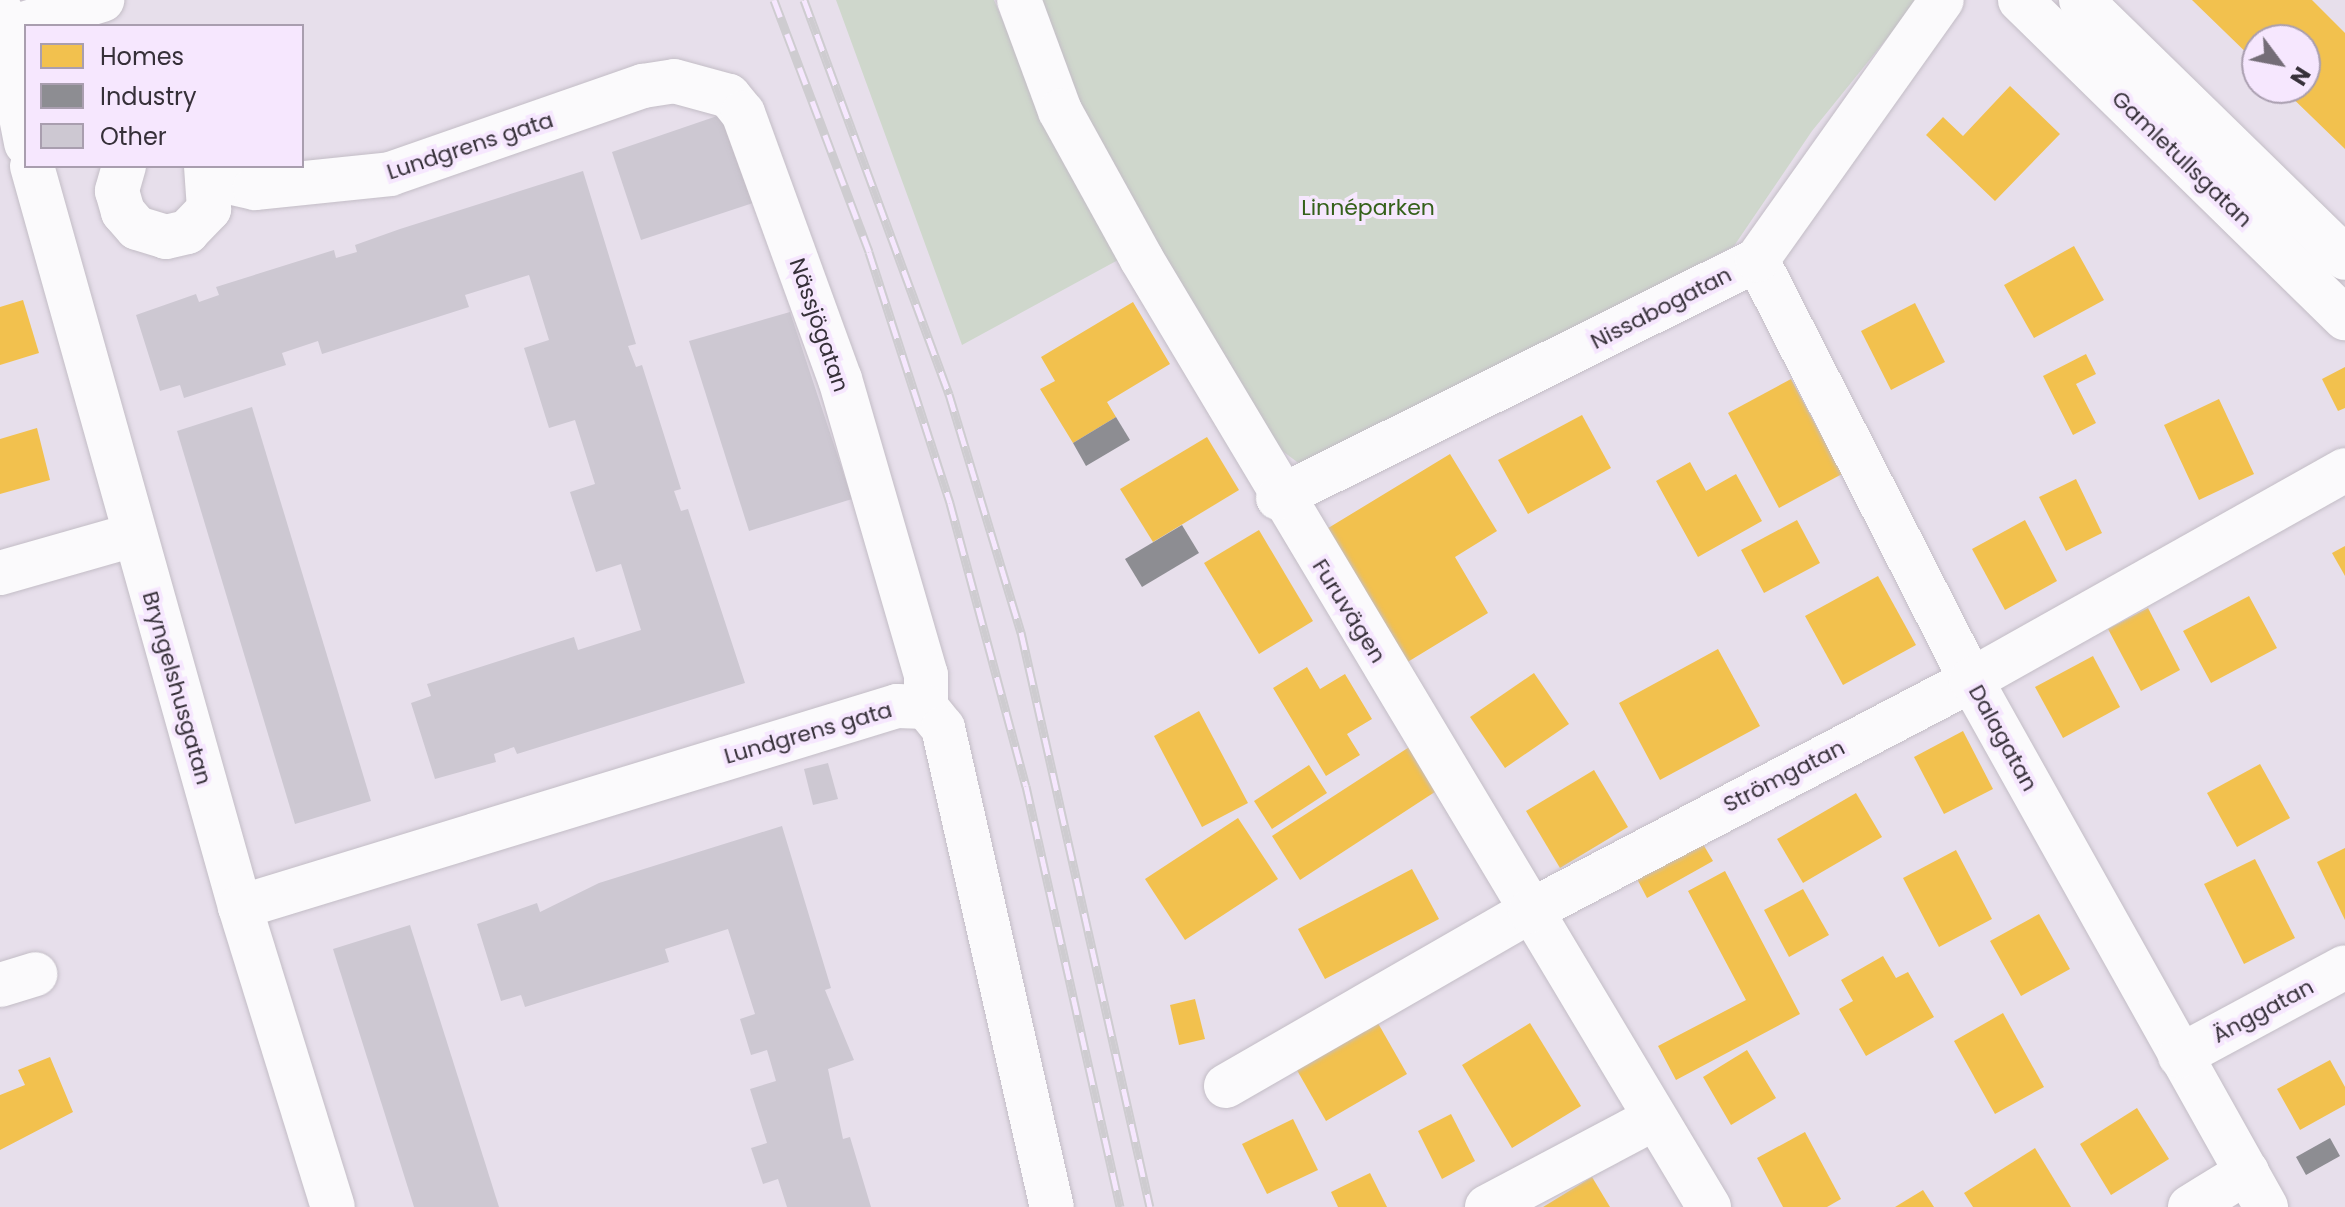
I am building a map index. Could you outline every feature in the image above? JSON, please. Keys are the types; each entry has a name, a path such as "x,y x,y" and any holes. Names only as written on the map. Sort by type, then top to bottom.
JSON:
{"street":[{"path":"24,133 1,23 102,0"},
{"name":"Furuvägen","path":"1019,0 1060,111 1278,498 1709,1207"},
{"name":"Nissabogatan","path":"1278,498 1757,260 1942,0"},
{"name":"Gamletullsgatan","path":"2020,0 2345,318"},
{"name":"Gamletullsgatan","path":"2081,0 2345,258"},
{"name":"Nässjögatan","path":"586,108 674,81 729,96 743,113 840,379 926,675 926,707"},
{"name":"Lundgrens gata","path":"123,168 117,191 123,212 156,237 187,232 203,218 209,172 255,188 390,174 586,108"},
{"name":"Bryngelshusgatan","path":"33,168 133,535 240,907 333,1207"},
{"name":"Dalagatan","path":"1757,260 1971,680 2257,1189"},
{"name":"Strömgatan","path":"1226,1086 1530,911 1971,680 2345,470"},
{"path":"0,573 133,535"},
{"name":"Lundgrens gata","path":"240,907 897,706 926,707"},
{"path":"926,707 943,728 1052,1207"},
{"name":"Änggatan","path":"2180,1056 2345,967"},
{"path":"1487,1207 1655,1118"},
{"path":"2190,1207 2257,1189"}],"green space":[{"path":"836,0 994,0 1062,160 1118,260 962,345"},
{"name":"Linnéparken","path":"1040,0 1918,0 1812,131 1734,246 1305,468 1268,440 1076,106"}],"building: Homes":[{"path":"2192,0 2312,0 2345,33 2345,149 2299,104 2321,104 2321,24 2241,24 2241,47"},
{"path":"2010,86 2060,134 1995,201 1926,135 1943,117 1963,136"},
{"path":"2074,246 2104,300 2034,338 2004,285"},
{"path":"23,300 39,353 0,365 0,307"},
{"path":"1133,302 1170,364 1107,402 1116,417 1073,443 1040,389 1055,381 1041,357"},
{"path":"1915,303 1945,362 1891,390 1861,331"},
{"path":"2086,354 2096,374 2076,384 2096,423 2073,435 2043,376"},
{"path":"2345,367 2345,408 2338,411 2322,379"},
{"path":"1791,379 1842,474 1779,508 1728,413"},
{"path":"2219,399 2254,474 2199,500 2164,425"},
{"path":"1582,415 1611,468 1528,514 1498,460"},
{"path":"37,428 50,480 0,494 0,439"},
{"path":"1207,437 1239,490 1153,542 1120,489"},
{"path":"1450,454 1497,531 1455,557 1488,613 1406,663 1325,530"},
{"path":"1690,462 1706,491 1736,474 1762,521 1698,557 1656,481"},
{"path":"2076,479 2102,533 2066,551 2039,497"},
{"path":"1797,520 1820,563 1764,593 1741,550"},
{"path":"2025,520 2057,581 2005,610 1972,549"},
{"path":"1259,530 1313,621 1259,654 1204,563"},
{"path":"2345,546 2345,576 2332,553"},
{"path":"1878,576 1916,645 1843,685 1805,616"},
{"path":"2249,596 2277,648 2211,683 2183,631"},
{"path":"2148,608 2180,670 2141,691 2108,629"},
{"path":"1718,649 1760,726 1660,780 1619,703"},
{"path":"2093,656 2120,707 2063,738 2035,687"},
{"path":"1307,667 1320,689 1345,674 1372,719 1347,734 1360,755 1326,776 1273,688"},
{"path":"1534,673 1569,724 1505,768 1470,717"},
{"path":"1199,711 1248,803 1202,827 1154,736"},
{"path":"1963,731 1993,789 1944,814 1914,757"},
{"path":"1417,742 1444,786 1300,880 1272,836"},
{"path":"2260,764 2290,818 2237,847 2207,793"},
{"path":"1309,765 1327,793 1272,829 1254,801"},
{"path":"1594,770 1628,827 1560,868 1526,811"},
{"path":"1856,793 1882,837 1803,883 1777,839"},
{"path":"1238,818 1278,879 1185,940 1145,879"},
{"path":"1700,839 1713,861 1647,898 1635,875"},
{"path":"2345,848 2345,920 2317,862"},
{"path":"1956,850 1992,919 1939,947 1903,878"},
{"path":"2255,859 2295,938 2244,964 2204,884"},
{"path":"1412,869 1439,919 1325,979 1298,929"},
{"path":"1725,871 1800,1014 1676,1080 1658,1046 1746,1000 1688,891"},
{"path":"1803,889 1829,935 1789,957 1764,910"},
{"path":"2039,914 2070,969 2021,996 1990,941"},
{"path":"1883,956 1896,978 1908,972 1934,1017 1866,1056 1839,1009 1853,1001 1841,980"},
{"path":"1195,999 1205,1039 1179,1045 1170,1005"},
{"path":"2003,1013 2044,1087 1995,1114 1954,1041"},
{"path":"1375,1018 1407,1074 1326,1121 1294,1065"},
{"path":"1530,1023 1581,1106 1512,1148 1462,1065"},
{"path":"1747,1050 1776,1098 1731,1125 1703,1077"},
{"path":"50,1057 73,1112 0,1150 0,1095 25,1085 18,1070"},
{"path":"2330,1060 2345,1087 2345,1105 2300,1130 2277,1089"},
{"path":"2137,1108 2169,1159 2111,1195 2080,1144"},
{"path":"1451,1114 1475,1161 1442,1179 1418,1131"},
{"path":"1293,1119 1318,1170 1267,1194 1242,1144"},
{"path":"1805,1132 1841,1199 1827,1207 1783,1207 1757,1158"},
{"path":"2035,1148 2071,1207 1973,1207 1964,1193"},
{"path":"1370,1173 1387,1207 1338,1207 1331,1192"},
{"path":"1592,1177 1610,1207 1543,1207"},
{"path":"1923,1190 1934,1207 1895,1207"}],"building: Industry":[{"path":"1116,417 1130,440 1086,466 1073,443"},
{"path":"1182,525 1199,553 1142,587 1125,559"},
{"path":"2330,1138 2340,1156 2306,1175 2296,1157"}],"building: Other":[{"path":"723,114 753,203 641,240 612,152"},
{"path":"583,171 636,344 628,346 636,367 642,365 681,489 674,491 681,511 688,509 745,683 517,754 514,747 494,754 496,762 435,779 411,703 431,696 427,684 574,637 578,650 641,630 621,564 596,572 570,492 595,484 575,420 549,428 524,348 549,340 529,275 465,295 469,307 322,354 318,341 282,353 286,365 184,398 180,385 160,391 136,315 196,294 199,302 219,295 216,287 334,250 336,258 357,252 355,245"},
{"path":"790,312 852,499 749,531 689,341"},
{"path":"252,407 371,801 295,824 177,431"},
{"path":"828,763 838,799 813,805 804,769"},
{"path":"782,826 831,988 825,990 854,1060 828,1069 843,1139 850,1137 871,1207 787,1207 778,1179 763,1184 751,1148 767,1143 750,1089 776,1081 767,1050 751,1055 740,1019 755,1014 728,929 665,949 669,962 525,1007 521,995 501,1001 477,924 537,903 540,912 599,883"},
{"path":"410,925 499,1207 414,1207 333,949"}],"railway":[{"path":"774,0 869,252 950,503 1026,786 1120,1207"},
{"path":"804,0 949,394 1021,632 1150,1207"}]}
